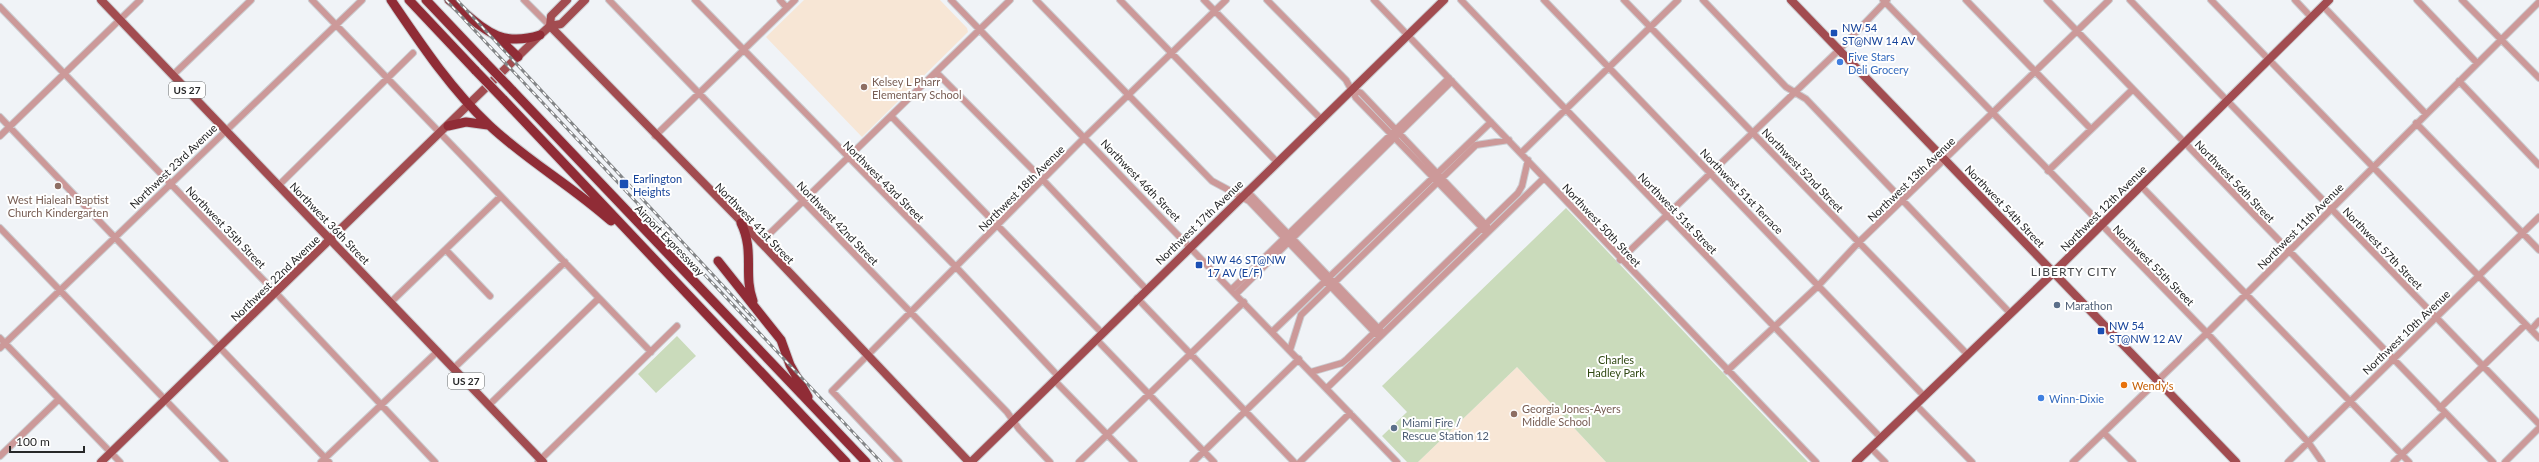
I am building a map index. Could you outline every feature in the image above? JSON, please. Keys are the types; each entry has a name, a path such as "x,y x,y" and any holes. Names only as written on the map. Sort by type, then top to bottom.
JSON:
{"highway":[{"path":"391,0 455,90 489,126 592,204 664,270"},
{"path":"409,0 846,462"},
{"name":"Airport Expressway","path":"426,0 866,462"},
{"path":"449,0 493,34 518,57"},
{"path":"493,34 514,41 540,35"},
{"path":"448,126 466,122 489,126"},
{"path":"741,223 749,243 749,292 759,313"},
{"path":"718,261 781,340 790,365 817,412"}],"main road":[{"name":"Northwest 36th Street","path":"101,0 438,351 540,461"},
{"name":"Northwest 22nd Avenue","path":"550,26 551,16 567,0"},
{"name":"Northwest 22nd Avenue","path":"101,462 470,105 540,35 550,26 561,24 586,0"},
{"name":"Northwest 17th Avenue","path":"970,462 1444,0"},
{"name":"Northwest 54th Street","path":"1791,0 2236,462"},
{"name":"Northwest 12th Avenue","path":"1856,462 1967,354 2011,314 2326,3"},
{"name":"Northwest 41st Street","path":"550,26 970,462"}],"street":[{"path":"0,136 140,0"},
{"path":"173,75 251,0"},
{"path":"312,0 500,197 565,262 651,352"},
{"name":"Northwest 23rd Avenue","path":"0,348 226,129 362,0"},
{"name":"Northwest 41st Street","path":"524,0 550,26"},
{"name":"Northwest 42nd Street","path":"609,0 910,313 1050,462"},
{"name":"Northwest 43rd Street","path":"695,0 848,159 956,267 1106,436 1134,462"},
{"path":"780,0 787,8"},
{"path":"655,136 795,0"},
{"name":"Northwest 46th Street","path":"951,0 1191,246 1397,462"},
{"path":"760,243 804,202 1010,0"},
{"path":"1036,0 1212,181 1249,201 1267,215"},
{"path":"1120,0 1277,162"},
{"path":"1204,0 1321,119"},
{"name":"Northwest 18th Avenue","path":"899,462 832,391 1085,137 1226,0"},
{"path":"1267,0 1352,88 1361,93 1372,111 1489,231"},
{"name":"Northwest 50th Street","path":"1374,0 1528,160 1620,260 1816,462"},
{"name":"Northwest 51st Street","path":"1461,0 1567,109 1666,216 1881,438"},
{"name":"Northwest 51st Terrace","path":"1544,0 1608,69 1710,171 1924,396"},
{"name":"Northwest 52nd Street","path":"1624,0 1967,354"},
{"path":"1521,153 1678,0"},
{"path":"1703,0 1786,87 1806,99 2011,314"},
{"path":"1966,0 2090,128"},
{"name":"Northwest 56th Street","path":"2046,0 2493,462"},
{"name":"Northwest 13th Avenue","path":"1727,371 1773,326 1818,286 1859,242 1946,161 2109,0"},
{"name":"Northwest 57th Street","path":"2130,0 2539,424"},
{"path":"2211,0 2539,338"},
{"path":"2295,0 2311,17"},
{"path":"2417,0 2477,63"},
{"path":"2462,0 2539,78"},
{"path":"1620,260 1710,171 1839,50 1885,1"},
{"name":"Northwest 55th Street","path":"1885,1 2101,226 2207,333 2308,442 2322,462"},
{"name":"Northwest 11th Avenue","path":"2073,462 2207,333 2539,2"},
{"path":"2326,3 2426,114"},
{"name":"Northwest 35th Street","path":"0,7 276,293 435,462"},
{"path":"278,186 413,52"},
{"path":"936,72 1043,180 1146,289"},
{"path":"1234,292 1450,80"},
{"path":"2459,81 2539,165"},
{"path":"2048,171 2090,128 2132,90"},
{"path":"892,116 998,226 1099,336 1148,395 1214,462"},
{"path":"0,117 221,346 325,461 438,351"},
{"path":"1273,332 1298,313 1385,230 1474,143 1491,122"},
{"path":"2416,123 2539,250"},
{"path":"1474,143 1509,140"},
{"path":"1327,388 1344,366 1433,280 1483,225 1517,193 1522,186 1528,160"},
{"path":"1433,280 1468,252 1544,178"},
{"path":"2141,186 2409,462"},
{"path":"1247,191 1288,238 1379,333"},
{"path":"1517,193 1522,199"},
{"path":"391,302 500,197"},
{"name":"Northwest 10th Avenue","path":"2288,462 2539,216"},
{"path":"0,228 225,462"},
{"path":"1462,247 1468,252"},
{"path":"446,250 490,296"},
{"path":"454,368 565,262"},
{"path":"489,405 599,298"},
{"path":"1137,298 1294,462"},
{"path":"1079,462 1244,302"},
{"path":"1290,350 1298,313"},
{"path":"2531,330 2539,321"},
{"path":"2440,408 2525,324"},
{"path":"540,461 677,326"},
{"path":"0,338 120,462"},
{"path":"1192,462 1299,359"},
{"path":"1311,372 1344,366"},
{"path":"0,456 59,399"},
{"path":"1916,405 1972,462"},
{"path":"1300,462 1350,413"},
{"path":"2394,462 2445,413"},
{"path":"2505,462 2539,428"},
{"path":"2104,432 2133,462"},
{"path":"1871,448 1885,462"}],"shaded area":[{"name":"Kelsey L Pharr Elementary School","path":"804,0 940,0 967,28 968,32 862,137 766,37"},
{"name":"Georgia Jones-Ayers Middle School","path":"1517,367 1606,462 1418,462"}],"green space":[{"name":"Charles Hadley Park","path":"1566,208 1808,462 1606,462 1517,367 1418,462 1407,462 1382,436 1407,412 1382,386"},
{"path":"677,336 696,356 656,393 638,374"}],"railway":[{"path":"446,0 881,462"},
{"path":"457,0 755,320"}],"place":[{"name":"NW 54 ST@NW 14 AV","path":"1834,33"},
{"name":"Five Stars Deli Grocery","path":"1840,62"},
{"name":"Kelsey L Pharr Elementary School","path":"864,87"},
{"name":"Earlington Heights","path":"624,184"},
{"name":"West Hialeah Baptist Church Kindergarten","path":"58,186"},
{"name":"NW 46 ST@NW 17 AV (E/F)","path":"1199,265"},
{"name":"Marathon","path":"2057,305"},
{"name":"NW 54 ST@NW 12 AV","path":"2101,331"},
{"name":"Wendy's","path":"2124,385"},
{"name":"Winn-Dixie","path":"2041,398"},
{"name":"Georgia Jones-Ayers Middle School","path":"1514,414"},
{"name":"Miami Fire / Rescue Station 12","path":"1394,428"}],"district":[{"name":"LIBERTY CITY","path":"2074,271"}]}
